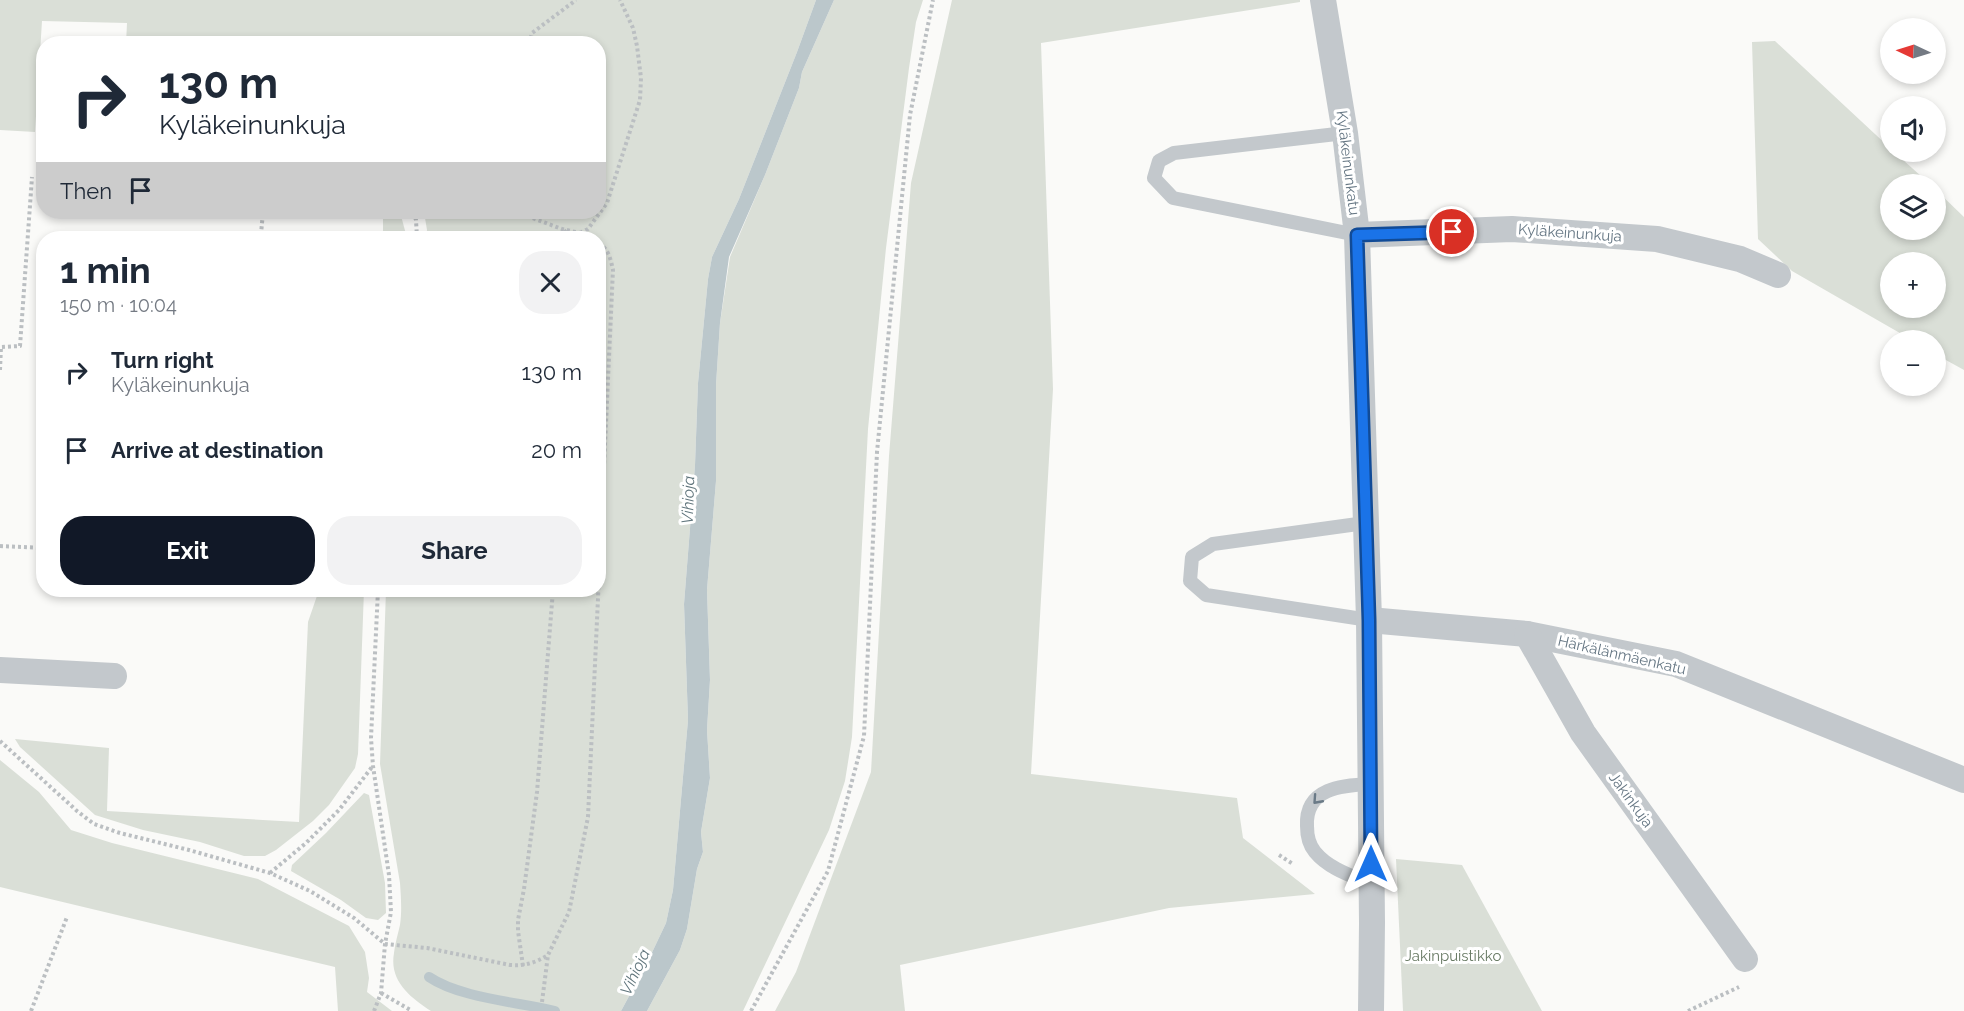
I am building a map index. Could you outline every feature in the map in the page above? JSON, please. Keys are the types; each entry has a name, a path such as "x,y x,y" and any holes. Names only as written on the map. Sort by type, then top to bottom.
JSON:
{"street":[{"name":"Kyläkeinunkatu","path":"1323,0 1345,133 1357,235 1369,620 1371,1011"},
{"name":"Kyläkeinunkuja","path":"1357,235 1512,229 1658,239 1740,258 1778,275"},
{"name":"Härkälänmäenkatu","path":"1369,620 1527,634 1676,664 1964,780"},
{"name":"Jakinkuja","path":"1527,634 1583,733 1747,971"},
{"path":"0,670 114,676"}],"lane":[{"path":"1345,133 1174,153 1159,161 1154,178 1173,198 1357,235"},
{"path":"1365,524 1213,544 1192,557 1190,581 1206,595 1369,620"},
{"path":"1371,784 1342,786 1323,793 1311,806 1307,820 1310,845 1316,853 1325,862 1344,873 1371,884"}],"path":[{"path":"531,36 532,33 576,0"},
{"path":"606,204 640,100 641,78 635,36 620,0"},
{"path":"751,1011 828,871 864,736 877,452 910,115 933,0"},
{"path":"0,370 2,347 20,346 32,177"},
{"path":"535,219 571,231"},
{"path":"584,231 595,219"},
{"path":"606,251 613,270 606,423"},
{"path":"0,546 36,548"},
{"path":"375,1011 381,993 384,944 391,912 389,875 371,738 378,597"},
{"path":"524,966 518,920 537,792 553,597"},
{"path":"542,1002 549,955 568,912 588,817 598,597"},
{"path":"0,741 94,824 270,873 310,891 354,918 384,944 427,948 524,966 549,955"},
{"path":"270,873 306,843 339,810 373,766"},
{"path":"31,1011 67,917"},
{"path":"1688,1011 1747,971"},
{"path":"381,993 412,1011"}],"green space":[{"path":"0,0 816,0 739,199 712,257 698,383 695,465 684,604 688,720 673,890 666,923 621,1011 431,1011 409,994 398,980 393,963 401,920 400,883 380,764 386,597 606,597 606,231 427,231 425,219 606,219 606,36 126,36 127,23 42,21 41,36 36,36 35,132 0,130"},
{"path":"834,0 923,0 916,22 909,68 886,248 868,429 852,737 845,781 829,830 743,1011 647,1011 680,950 687,929 697,869 703,852 701,832 710,778 707,730 710,680 707,590 716,481 716,385 720,323 730,257 799,88 802,72"},
{"path":"952,0 1300,0 1300,2 1041,43 1053,389 1031,774 1237,798 1243,838 1315,894 1169,908 900,965 905,1011 775,1011 796,972 871,772 889,456 911,183"},
{"path":"1775,41 1880,139 1880,162 1905,162 1919,174 1880,174 1880,240 1946,240 1946,200 1964,217 1964,370 1946,360 1946,330 1895,330 1792,271 1758,239 1752,42"},
{"path":"383,219 402,219 405,231 383,231"},
{"path":"317,597 364,597 358,754 355,768 329,805 313,821 265,856 244,856 200,842 143,830 95,815 20,747 15,739 109,748 107,811 299,822 308,622"},
{"path":"0,760 39,792 71,830 112,843 258,879 349,926 365,952 369,978 367,992 392,1011 338,1011 335,967 0,887"},
{"path":"364,793 369,795 385,883 386,913 378,920 366,918 341,900 291,871 292,865"},
{"name":"Jakinpuistikko","path":"1396,859 1462,865 1542,1011 1403,1011"}],"shaded area":[{"path":"816,0 834,0 802,72 799,88 765,175 729,257 720,323 716,385 716,481 707,590 710,680 707,730 710,778 701,832 703,852 697,869 687,929 680,950 647,1011 621,1011 666,923 673,890 688,720 684,604 695,465 698,383 712,257 739,199"}],"waterway":[{"path":"429,977 473,995 555,1011"}],"route":[{"path":"1371,864 1369,620 1357,235 1452,232"}],"water label":[{"name":"Vihioja","path":"688,500"},
{"name":"Vihioja","path":"635,972"}]}
